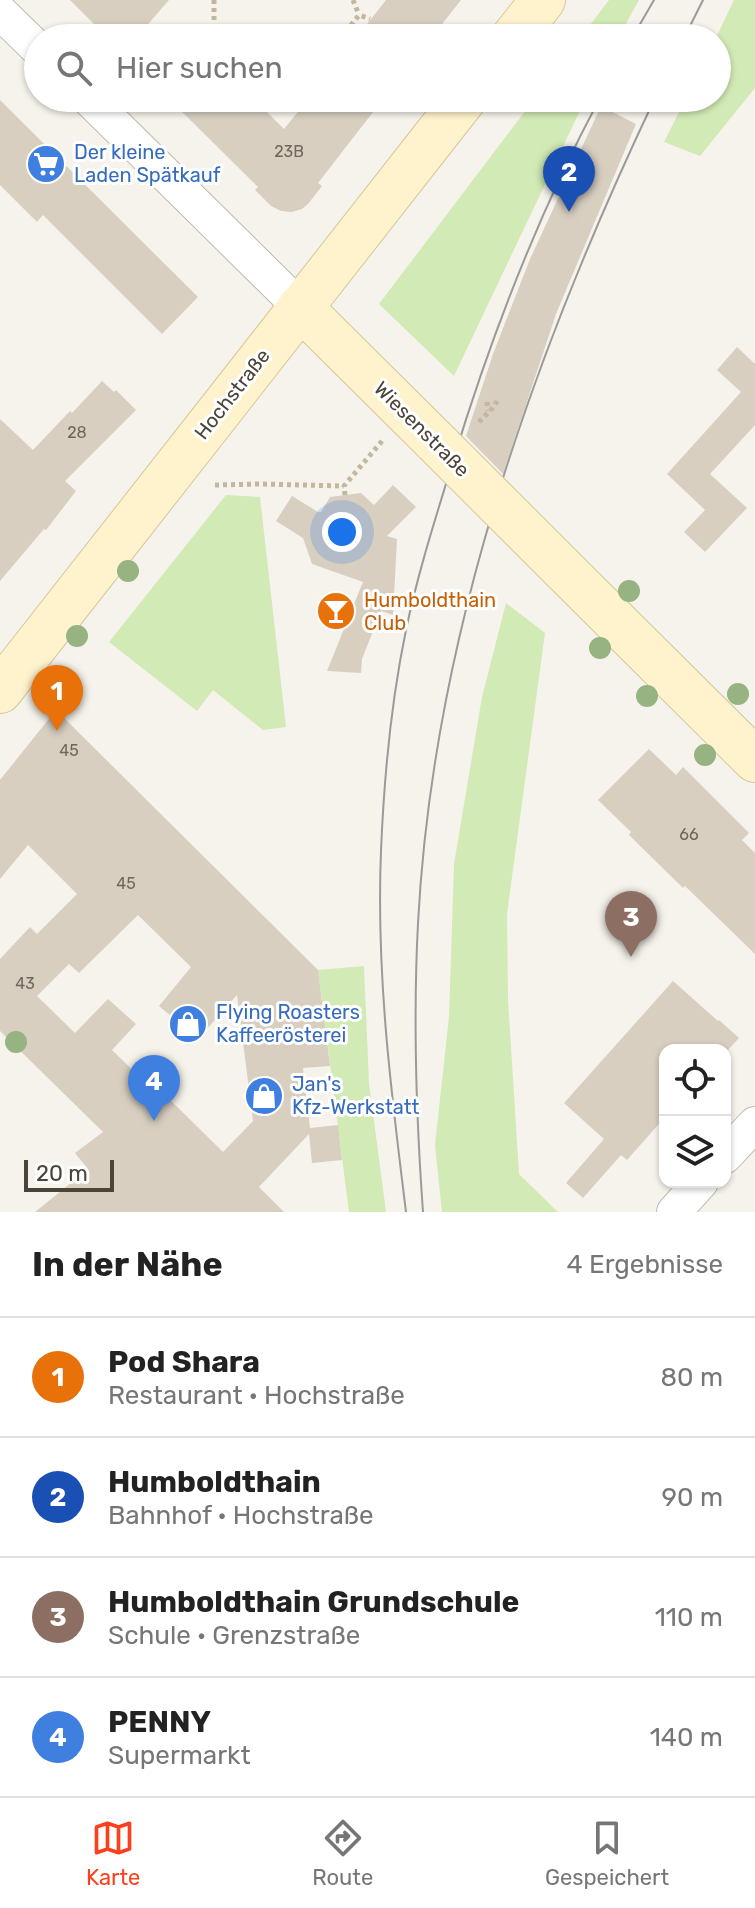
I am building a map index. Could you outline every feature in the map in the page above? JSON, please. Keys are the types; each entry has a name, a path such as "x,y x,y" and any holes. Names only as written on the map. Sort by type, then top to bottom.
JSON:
{"street":[{"path":"524,24 543,0"},
{"path":"0,12 24,35"},
{"name":"Wiesenstraße","path":"102,112 755,760"},
{"name":"Hochstraße","path":"0,691 454,112"},
{"path":"731,1150 755,1124"},
{"path":"674,1212 696,1188"}],"path":[{"path":"214,0 214,24"},
{"path":"353,0 359,15 370,19"},
{"path":"352,24 359,15"},
{"path":"479,422 496,406 498,398"},
{"path":"487,402 488,411"},
{"path":"345,495 344,486 382,441"},
{"path":"215,485 344,486"}],"green space":[{"path":"609,0 639,0 626,24 591,24"},
{"path":"734,0 755,0 755,88 700,156 664,142 679,112 731,112 731,24 723,24"},
{"path":"524,112 579,112 454,376 379,304"},
{"path":"226,495 260,497 286,727 263,730 213,690 197,711 109,642"},
{"path":"506,603 545,633 507,914 508,1000 519,1174 558,1212 442,1212 435,1145 449,1017 454,864 482,697"},
{"path":"364,966 369,1083 386,1212 349,1212 318,970"}],"building":[{"path":"70,0 169,0 148,24 94,24"},
{"path":"386,0 461,0 442,24 367,24"},
{"path":"0,100 198,297 162,334 43,215 37,222 0,185"},
{"path":"182,112 267,112 284,129 298,112 373,112 318,183 322,186 302,209 281,211 271,206 255,190 258,187"},
{"path":"598,112 613,112 636,124 556,314 503,474 466,436 493,354 530,259"},
{"path":"737,347 755,364 755,425 710,474 747,508 705,552 684,532 705,510 667,474 741,392 717,370"},
{"path":"102,381 136,410 65,481 76,491 0,581 0,419 33,450"},
{"path":"393,485 416,507 387,536 397,539 393,615 381,611 362,659 361,673 327,671 363,582 312,564 303,538 276,521 292,496 321,512 330,497 361,493 374,505"},
{"path":"56,710 318,970 330,1066 303,1068 310,1128 338,1125 342,1160 312,1163 309,1134 259,1187 284,1212 35,1212 88,1169 75,1153 103,1132 0,1031 0,959 30,927 37,934 77,894 28,845 0,879 0,780","holes":["138,915 191,967 159,1006 198,1039 237,995 253,1121 223,1152 158,1088 154,1091 112,1050 136,1024 108,999 75,1033 37,996 69,964 79,973"]},
{"path":"649,749 676,775 683,767 749,833 742,840 755,853 755,954 685,886 683,888 598,800"},
{"path":"673,981 739,1038 731,1047 731,1044 659,1044 659,1124 627,1160 621,1155 583,1198 566,1183 604,1139 564,1103"}],"tram line":[{"path":"640,24 654,0"},
{"path":"691,24 703,0"},
{"path":"406,1212 386,1032 380,896 386,768 401,657 428,545 483,368 536,231 593,112"},
{"path":"423,1212 416,1067 418,923 427,816 444,709 467,604 496,499 530,396 610,195 649,112"}],"place":[{"name":"Der kleine Laden Spätkauf","path":"46,164"},
{"name":"Humboldthain","path":"569,212"},
{"name":"Humboldthain Club","path":"336,611"},
{"name":"Pod Shara","path":"57,731"},
{"name":"Humboldthain Grundschule","path":"631,957"},
{"name":"Flying Roasters Kaffeerösterei","path":"188,1024"},
{"name":"Jan's Kfz-Werkstatt","path":"264,1096"},
{"name":"PENNY","path":"154,1121"}]}
